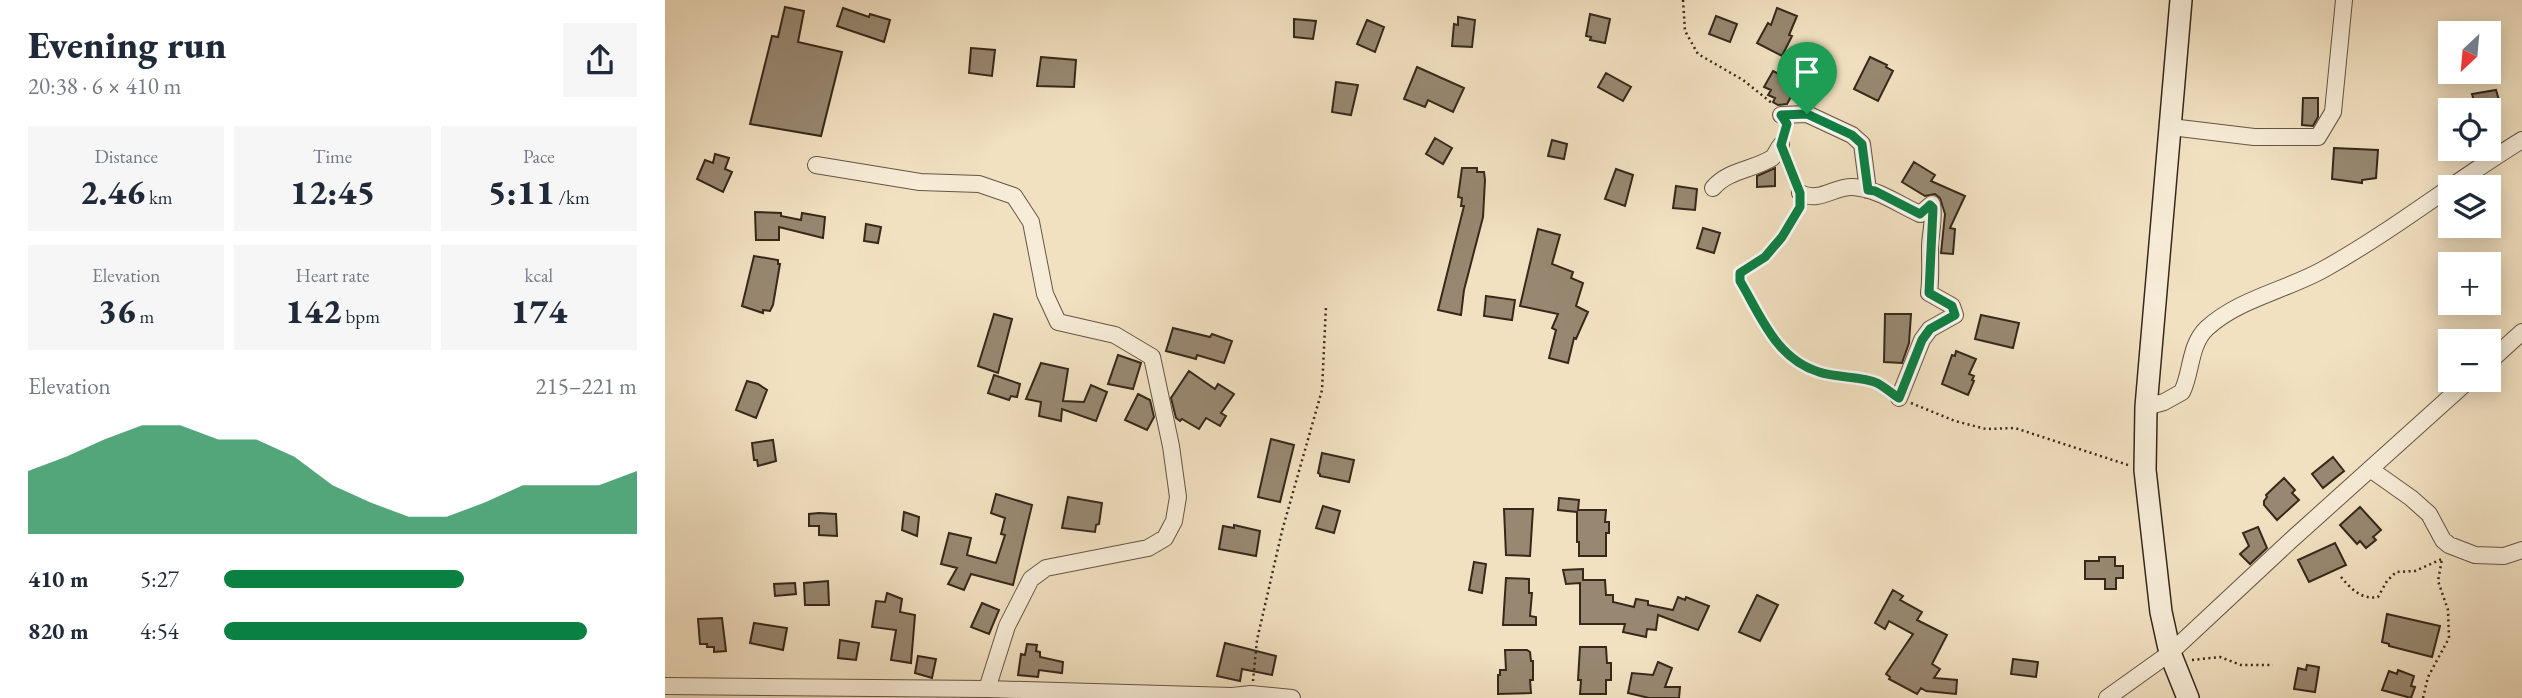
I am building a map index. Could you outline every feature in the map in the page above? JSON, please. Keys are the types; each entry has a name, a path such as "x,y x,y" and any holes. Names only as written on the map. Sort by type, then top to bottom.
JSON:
{"street":[{"path":"2181,0 2146,407 2145,470 2161,612 2173,660 2188,698"},
{"path":"2171,127 2254,137 2318,137 2333,112 2344,0"},
{"path":"1781,115 1807,114 1852,135 1862,144 1868,190"},
{"path":"2146,407 2164,402 2182,392 2196,346 2204,331 2217,320 2265,295 2324,270 2522,140"},
{"path":"1713,188 1719,181 1772,158 1781,145"},
{"path":"816,165 920,182 979,184 1014,196 1031,222 1045,294 1058,322 1115,335 1152,357 1171,446 1178,497 1174,521 1165,538 1148,548 1047,568 1031,579 1007,626 987,689"},
{"path":"1800,193 1817,197 1852,187 1875,191 1926,219 1929,293 1952,306 1955,315 1930,329 1922,340 1899,398"},
{"path":"2501,351 2522,332"},
{"path":"2107,698 2173,660 2370,470 2456,392"},
{"path":"2370,470 2429,514 2443,540 2445,552 2504,556 2522,550"},
{"path":"665,686 987,689 1232,696 1251,694 1292,698"}],"path":[{"path":"1683,0 1685,31 1698,54 1743,80 1777,107 1781,115"},
{"path":"1781,145 1800,193 1800,207 1782,237 1765,257 1740,273 1740,281 1780,348 1818,372 1875,382 1899,398 1955,421 1986,429 2015,428 2145,470"},
{"path":"1251,694 1257,640 1282,531 1322,390 1327,306"},
{"path":"2340,578 2354,591 2371,598 2378,597 2396,572 2415,571 2445,552"},
{"path":"2423,698 2428,677 2449,638 2448,610 2438,582 2445,552"},
{"path":"2173,660 2220,657 2241,665 2273,665"}],"building":[{"path":"785,7 804,11 798,42 842,52 821,136 750,124 772,36 778,37"},
{"path":"843,8 869,17 870,14 890,20 884,42 837,26"},
{"path":"1777,8 1797,16 1789,35 1792,36 1782,56 1757,43 1768,23 1771,25"},
{"path":"1590,14 1610,19 1605,43 1590,40 1591,37 1586,36"},
{"path":"1716,16 1737,24 1730,42 1709,34"},
{"path":"1458,17 1475,20 1472,47 1452,46 1454,24 1458,25"},
{"path":"1294,19 1316,21 1313,39 1294,37"},
{"path":"1367,20 1384,27 1375,52 1357,44"},
{"path":"971,48 995,50 992,76 969,73"},
{"path":"1041,57 1076,60 1074,87 1037,86"},
{"path":"1870,57 1893,71 1878,101 1854,89"},
{"path":"1417,67 1464,88 1453,112 1428,100 1425,107 1404,99"},
{"path":"1773,71 1798,84 1787,104 1778,105 1773,102 1775,98 1768,95 1771,90 1764,87"},
{"path":"1606,73 1631,87 1623,101 1598,87"},
{"path":"1336,82 1358,85 1351,115 1332,112"},
{"path":"2496,90 2498,98 2473,98 2472,94"},
{"path":"2303,98 2318,98 2318,117 2313,126 2302,125"},
{"path":"1435,138 1452,148 1443,164 1426,154"},
{"path":"1552,140 1567,144 1564,159 1548,156"},
{"path":"2334,148 2378,150 2376,178 2362,180 2362,183 2332,179"},
{"path":"715,154 729,158 725,169 732,172 723,192 697,179 705,160 713,163"},
{"path":"1914,162 1935,175 1931,181 1965,196 1950,228 1955,229 1953,254 1941,253 1945,214 1940,198 1935,194 1925,196 1902,182"},
{"path":"1462,168 1477,168 1477,172 1484,172 1485,180 1483,217 1464,290 1461,315 1438,310 1464,206 1461,206 1462,198 1458,197"},
{"path":"1775,168 1775,186 1757,187 1757,176"},
{"path":"1616,169 1633,175 1625,206 1605,199"},
{"path":"1676,186 1697,189 1695,210 1673,208"},
{"path":"755,212 781,213 781,216 801,220 802,213 825,217 823,238 779,227 779,240 756,240"},
{"path":"866,224 881,227 878,243 864,241"},
{"path":"1703,228 1720,233 1714,253 1697,248"},
{"path":"1538,229 1560,235 1552,264 1573,272 1571,278 1583,283 1576,306 1588,312 1576,339 1574,338 1568,363 1549,358 1556,330 1552,328 1558,314 1520,306"},
{"path":"754,256 778,260 780,264 773,305 770,311 763,310 763,313 742,306"},
{"path":"1486,296 1515,300 1512,320 1484,316"},
{"path":"994,314 1012,319 998,373 978,366"},
{"path":"1885,314 1911,314 1909,343 1902,363 1884,362"},
{"path":"1981,315 2019,323 2013,348 1975,339"},
{"path":"1173,328 1210,337 1212,334 1232,341 1224,363 1197,355 1196,359 1166,351"},
{"path":"1956,351 1976,359 1969,374 1974,376 1974,381 1968,395 1942,384 1952,355 1955,356"},
{"path":"1118,355 1141,363 1133,389 1108,384"},
{"path":"1041,363 1068,369 1063,401 1084,402 1091,385 1107,392 1096,421 1062,409 1061,421 1039,416 1041,402 1026,399"},
{"path":"1189,371 1215,389 1218,384 1234,394 1221,413 1226,416 1220,426 1206,418 1199,429 1176,418 1171,398"},
{"path":"994,375 1020,384 1017,397 1011,396 1009,400 988,393"},
{"path":"747,381 767,390 756,418 736,410"},
{"path":"1138,394 1150,400 1154,417 1147,430 1125,420"},
{"path":"1271,439 1294,445 1280,502 1258,497"},
{"path":"773,440 776,461 758,466 757,460 754,460 752,443"},
{"path":"1322,453 1354,460 1349,482 1320,476 1318,473"},
{"path":"2333,457 2344,471 2323,488 2312,474"},
{"path":"2284,478 2295,490 2292,493 2299,500 2277,520 2264,505 2264,501 2266,495"},
{"path":"996,494 1032,505 1013,585 971,574 964,590 948,584 957,568 941,564 949,533 971,538 967,555 996,563 1005,535 1001,534 1005,518 991,513"},
{"path":"1068,497 1102,503 1095,532 1062,528"},
{"path":"1559,498 1579,500 1578,510 1606,510 1605,522 1609,522 1609,533 1606,533 1606,556 1579,556 1577,512 1558,510"},
{"path":"1323,506 1340,511 1334,533 1316,528"},
{"path":"2360,507 2381,530 2373,537 2376,540 2366,548 2360,541 2357,544 2340,525"},
{"path":"1504,509 1533,509 1530,556 1506,555"},
{"path":"904,512 919,517 917,536 902,530"},
{"path":"809,514 836,514 837,536 819,535 819,526 809,526"},
{"path":"1234,525 1260,531 1256,556 1219,549 1223,526 1234,528"},
{"path":"2258,527 2267,548 2250,564 2240,554 2249,546 2243,533"},
{"path":"2335,543 2346,565 2309,582 2298,560"},
{"path":"2099,557 2115,557 2115,566 2123,566 2123,578 2116,578 2116,589 2105,589 2105,579 2085,579 2085,561 2099,561"},
{"path":"1474,562 1486,564 1482,593 1469,590"},
{"path":"1583,569 1583,580 1605,580 1606,595 1613,595 1613,602 1634,607 1636,599 1648,601 1648,605 1673,610 1678,597 1685,600 1686,597 1709,606 1698,630 1658,615 1656,630 1647,629 1646,637 1623,632 1625,624 1580,624 1580,583 1566,584 1563,570"},
{"path":"1506,578 1529,579 1529,593 1532,593 1530,616 1536,617 1536,625 1503,625"},
{"path":"828,581 829,605 805,605 804,583"},
{"path":"795,583 796,594 775,596 774,584"},
{"path":"1893,590 1903,596 1900,600 1922,612 1917,620 1947,635 1932,664 1940,669 1934,678 1957,680 1956,694 1926,691 1921,688 1917,694 1889,679 1886,674 1913,634 1889,621 1885,629 1875,623"},
{"path":"887,593 902,599 900,612 915,615 911,663 891,660 896,630 872,627 876,601 885,602"},
{"path":"1757,595 1778,605 1760,641 1739,632"},
{"path":"982,603 999,610 989,634 971,627"},
{"path":"2387,614 2440,626 2432,657 2382,642"},
{"path":"722,618 726,651 714,652 714,647 700,644 698,619"},
{"path":"754,623 787,628 783,650 750,643"},
{"path":"840,640 859,643 856,660 838,658"},
{"path":"1225,643 1276,656 1272,675 1242,669 1240,681 1217,676"},
{"path":"1027,644 1037,645 1036,651 1040,652 1040,657 1063,662 1062,673 1039,670 1038,677 1018,675 1021,654 1025,655"},
{"path":"1580,647 1606,647 1607,663 1611,663 1611,680 1606,680 1606,694 1580,694"},
{"path":"1505,650 1530,652 1533,661 1531,693 1498,694 1498,675 1500,670 1506,670"},
{"path":"918,656 936,659 932,678 915,673"},
{"path":"2013,659 2038,662 2036,677 2011,674"},
{"path":"1658,662 1672,668 1665,687 1680,687 1679,698 1649,698 1628,693 1632,673 1653,675"},
{"path":"2307,665 2319,667 2315,692 2294,689 2298,668 2306,670"},
{"path":"2398,670 2414,676 2411,686 2415,687 2411,698 2382,690 2389,671 2397,674"}],"route":[{"path":"1807,114 1852,135 1862,144 1868,190 1920,214 1931,204 1933,208 1929,293 1952,306 1955,315 1930,329 1922,340 1899,398 1875,382 1818,372 1800,363 1780,348 1740,281 1740,273 1765,257 1782,237 1800,207 1800,193 1781,145 1787,124 1781,115 1807,114"}]}
